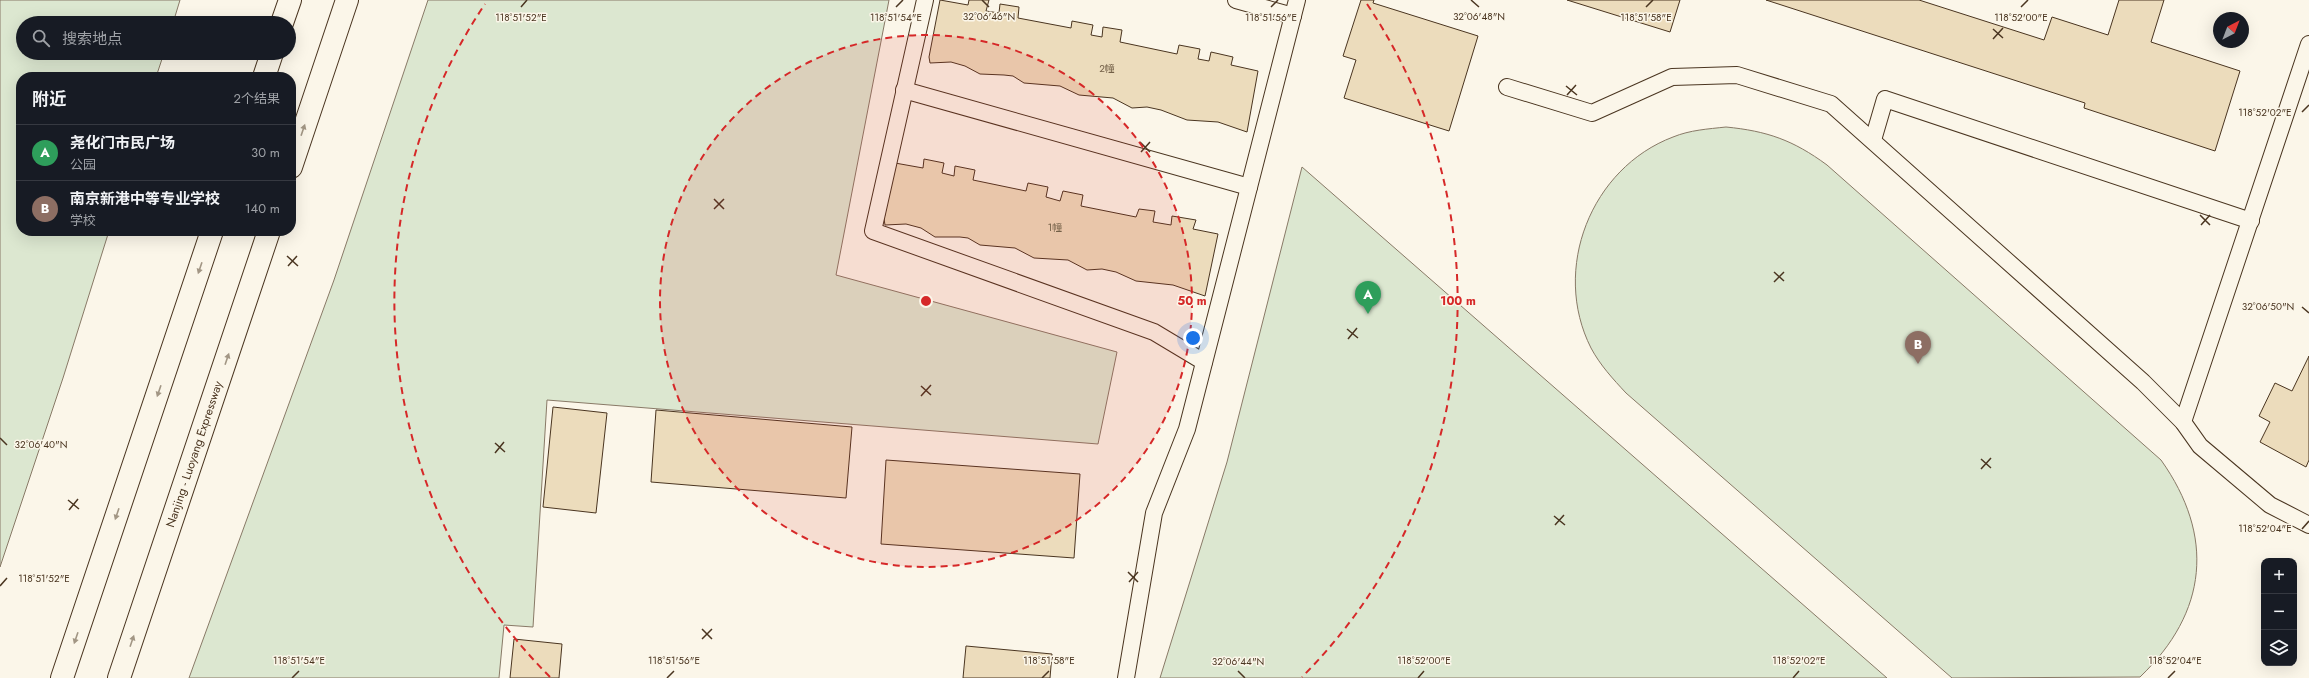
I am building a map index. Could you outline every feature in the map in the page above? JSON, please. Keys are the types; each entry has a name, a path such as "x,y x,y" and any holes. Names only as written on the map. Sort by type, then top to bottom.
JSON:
{"highway":[{"path":"284,16 290,0"},
{"path":"296,152 347,0"},
{"path":"266,72 270,60"},
{"path":"62,678 210,236"},
{"name":"Nanjing - Luoyang Expressway","path":"119,678 267,236"}],"lane":[{"path":"925,0 872,231 1154,332 1204,362"},
{"path":"1236,0 1293,16"},
{"path":"1126,678 1154,513 1187,428 1297,0"},
{"path":"2183,422 2309,44"},
{"path":"1507,87 1592,114 1672,77 1737,75 1831,104 2143,382 2183,422 2200,446 2270,504 2309,525"},
{"path":"904,90 1249,187"},
{"path":"1873,140 1886,99 2251,221"}],"green space":[{"path":"0,0 180,0 175,16 16,16 16,60 162,60 158,72 16,72 16,236 107,236 63,378 0,567"},
{"path":"428,0 889,0 836,275 1117,352 1098,444 547,400 533,627 504,625 499,678 189,678 334,280"},
{"path":"1726,127 1754,131 1779,138 1803,149 1827,165 2161,460 2178,488 2190,517 2196,545 2196,573 2191,600 2180,626 2163,652 2140,677 1952,678 1626,393 1603,366 1591,348 1580,318 1575,286 1578,255 1586,224 1600,197 1620,172 1644,152 1679,135 1699,130"},
{"path":"1302,167 1887,678 1160,678 1227,462"}],"building":[{"path":"940,0 968,5 969,0 989,0 986,11 999,13 1000,4 1019,7 1018,18 1071,28 1072,21 1093,25 1091,35 1102,37 1103,27 1122,30 1120,42 1177,54 1179,45 1200,49 1198,59 1209,61 1211,52 1233,57 1231,65 1258,71 1247,132 1218,122 1187,120 1161,110 1147,107 1132,108 1113,98 1079,95 1060,86 1024,83 1013,76 980,74 965,66 951,62 930,63 929,57"},
{"path":"1361,0 1374,0 1373,3 1478,36 1449,131 1344,98 1356,60 1343,56"},
{"path":"1567,0 1680,0 1670,32"},
{"path":"1766,0 1919,0 2044,40 2052,17 2108,35 2119,0 2164,0 2151,42 2240,71 2215,151 2084,108 2085,103"},
{"path":"924,159 944,163 942,173 954,176 955,166 975,170 973,180 1026,191 1028,183 1048,187 1046,197 1060,201 1063,191 1083,195 1081,206 1136,217 1139,209 1155,211 1153,222 1171,225 1172,216 1196,220 1193,229 1218,234 1205,296 1173,285 1136,281 1116,272 1102,269 1087,270 1068,260 1034,258 1015,248 980,245 968,238 935,237 921,228 906,224 885,225 884,219 895,163 923,168"},
{"path":"2309,356 2309,460 2306,467 2260,442 2270,422 2259,416 2275,383 2292,391"},
{"path":"553,407 607,413 596,513 543,507"},
{"path":"656,410 852,427 846,498 651,482"},
{"path":"886,460 1080,474 1074,558 881,544"},
{"path":"514,639 562,644 559,678 510,678"},
{"path":"966,646 1052,654 1050,678 963,678"}],"place":[{"name":"尧化门市民广场","path":"1368,314"},
{"name":"南京新港中等专业学校","path":"1918,364"}]}
